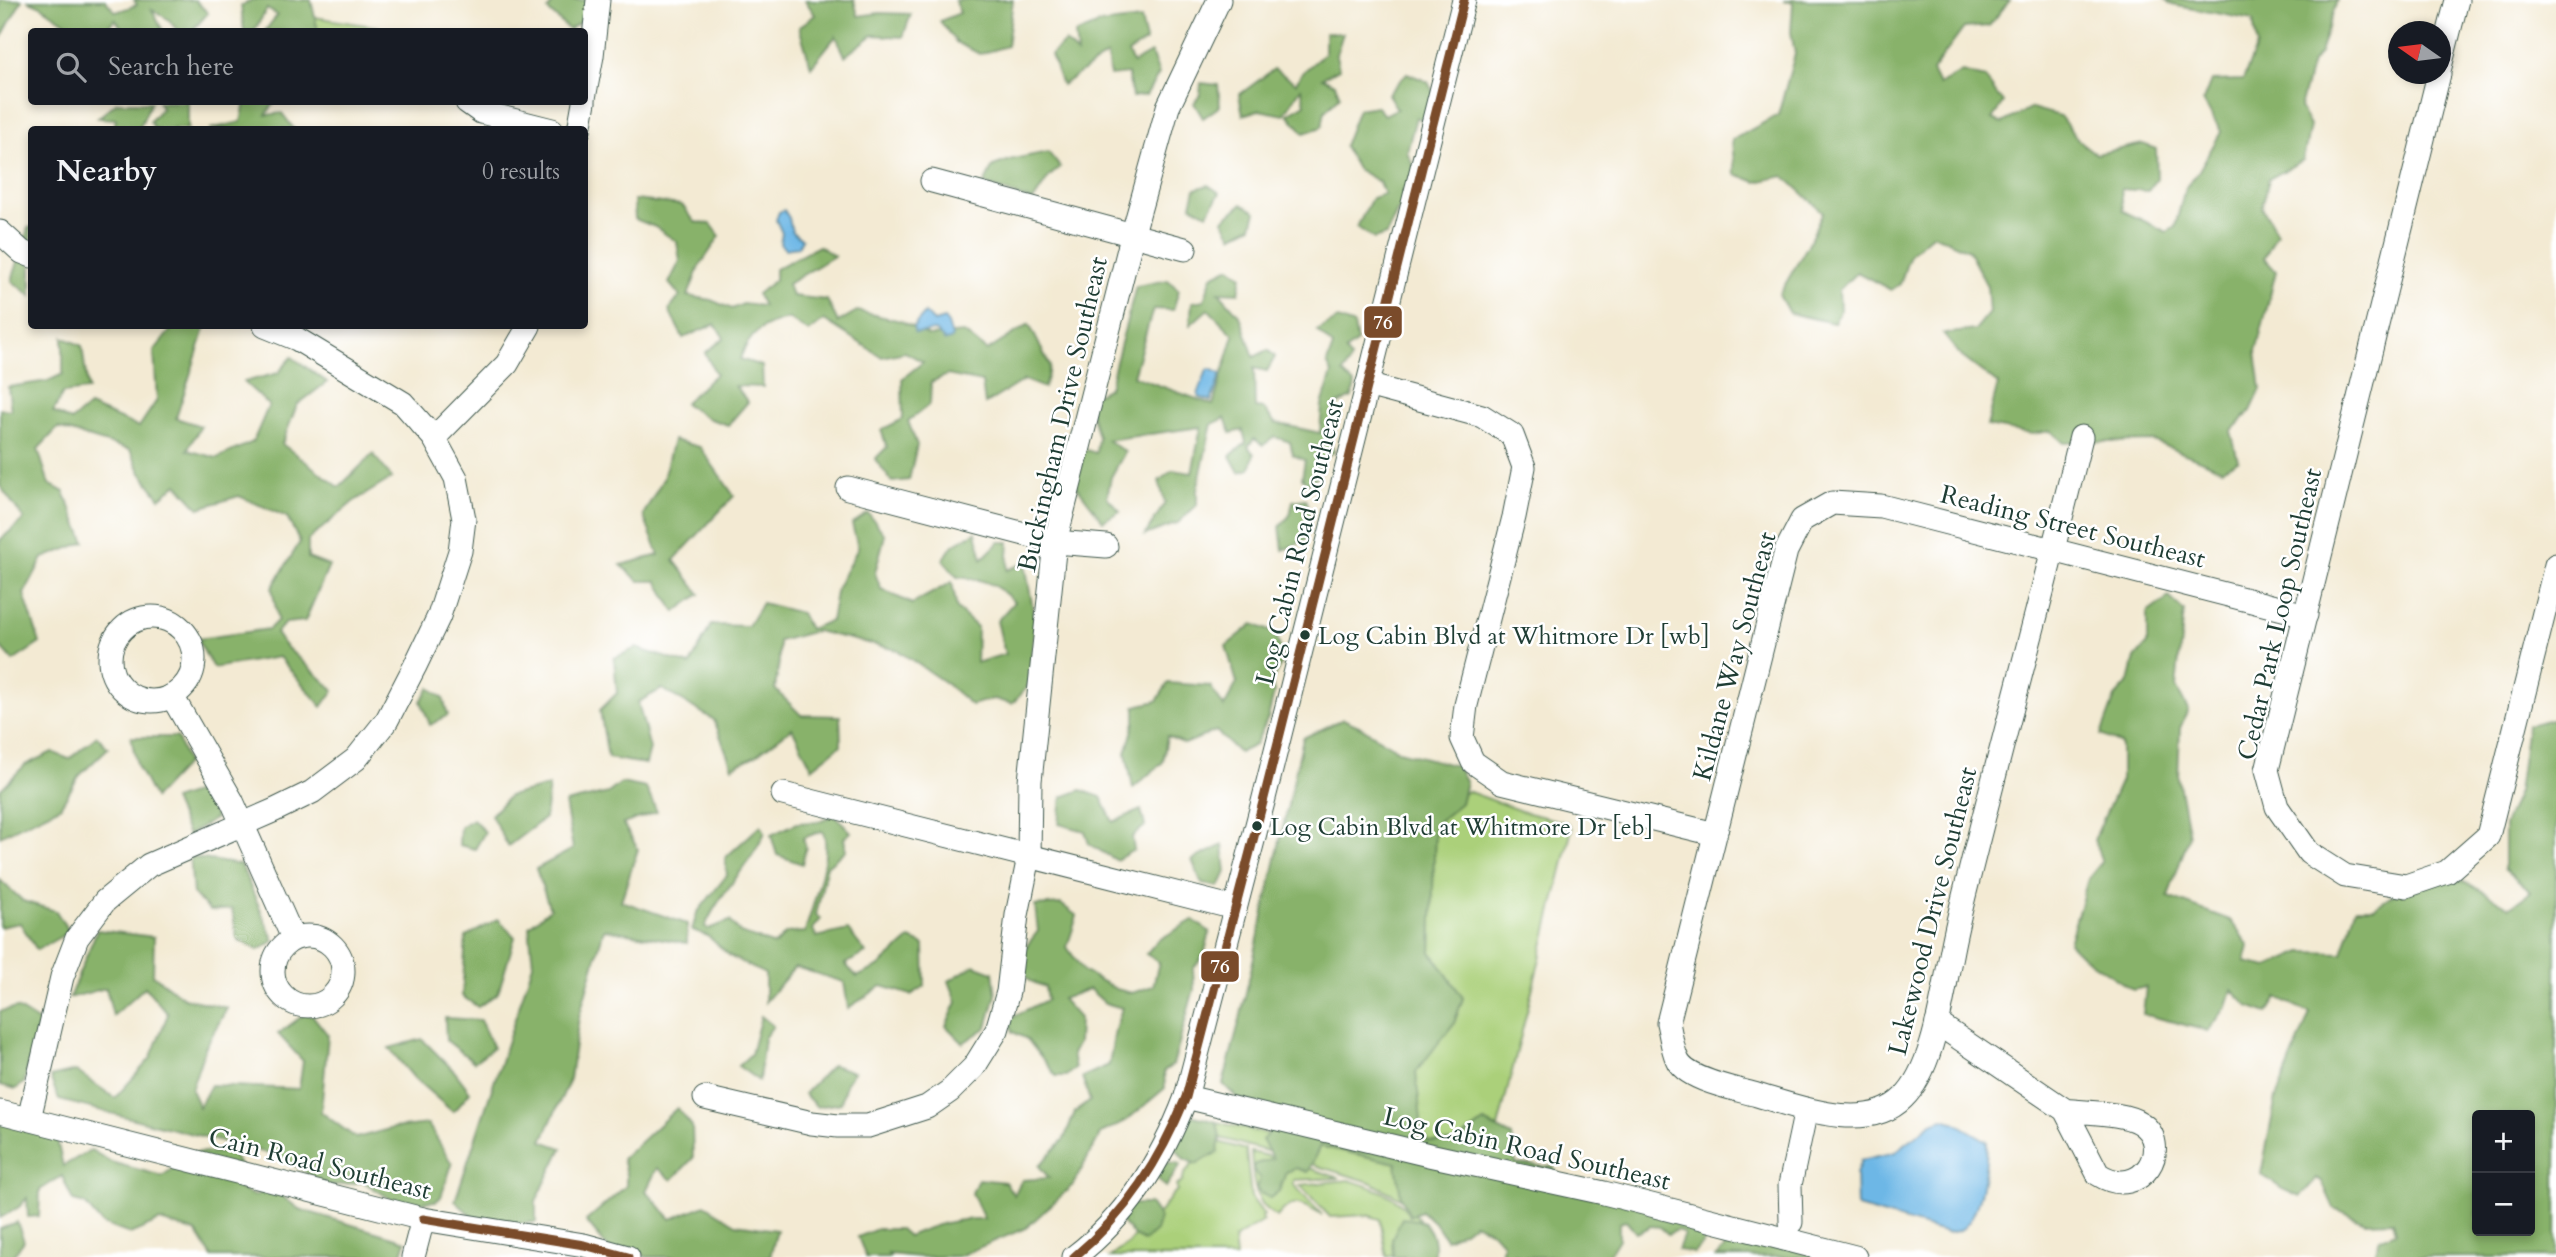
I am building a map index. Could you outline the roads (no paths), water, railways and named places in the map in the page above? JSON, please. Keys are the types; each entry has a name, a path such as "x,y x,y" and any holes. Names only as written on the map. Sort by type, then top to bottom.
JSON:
{"street":[{"path":"588,55 598,0"},
{"name":"Buckingham Drive Southeast","path":"705,1098 812,1123 868,1126 927,1107 950,1091 974,1067 997,1030 1008,992 1017,915 1029,858 1030,781 1055,542 1133,233 1168,107 1219,0"},
{"path":"2451,26 2457,0"},
{"name":"Log Cabin Road Southeast","path":"1074,1257 1093,1243 1125,1209 1151,1172 1172,1133 1186,1097 1367,385 1461,1"},
{"name":"Cedar Park Loop Southeast","path":"2437,84 2267,770 2277,807 2309,853 2345,876 2406,886 2448,872 2488,836 2556,565"},
{"path":"471,105 481,112 536,126"},
{"path":"580,126 583,105"},
{"path":"932,181 1185,249"},
{"path":"0,232 28,254"},
{"path":"29,1119 62,977 77,938 105,901 149,865 312,792 356,759 387,720 415,666 439,616 460,551 464,519 456,478 434,438 403,403 297,339 272,329"},
{"path":"434,438 507,365 527,329"},
{"path":"1367,385 1482,416 1512,435 1524,467 1466,705 1462,738 1473,762 1502,782 1715,834"},
{"name":"Lakewood Drive Southeast","path":"1715,834 1668,1023 1678,1062 1698,1078 1806,1110 1852,1116 1881,1113 1903,1098 1927,1061 1960,914 2081,437"},
{"path":"848,488 1055,542 1106,546"},
{"name":"Reading Street Southeast","path":"1826,507 1832,503 1881,506 2306,615"},
{"name":"Kildane Way Southeast","path":"1715,834 1786,551 1802,520 1826,507"},
{"path":"172,696 232,801 293,938"},
{"path":"783,794 1235,908"},
{"path":"1937,1023 2065,1110"},
{"name":"Log Cabin Road Southeast","path":"1186,1097 1429,1155 1604,1193 1855,1257"},
{"path":"1791,1222 1790,1185 1806,1110"},
{"name":"Cain Road Southeast","path":"0,1112 423,1219 584,1245 628,1257"},
{"path":"413,1257 423,1219"}],"water":[{"path":"784,210 792,232 802,239 798,247 785,249 780,244 782,233 776,220 779,212"},
{"path":"925,313 934,322 944,319 952,337 950,340 945,341 935,331 915,333 913,327"},
{"path":"1207,370 1221,374 1211,401 1198,395"},
{"path":"1943,1119 1954,1122 1987,1141 1979,1200 1963,1228 1947,1233 1857,1207 1856,1174 1861,1160 1895,1152 1932,1123"}],"place":[{"name":"Log Cabin Blvd at Whitmore Dr [wb]","path":"1305,635"},
{"name":"Log Cabin Blvd at Whitmore Dr [eb]","path":"1257,826"}]}
